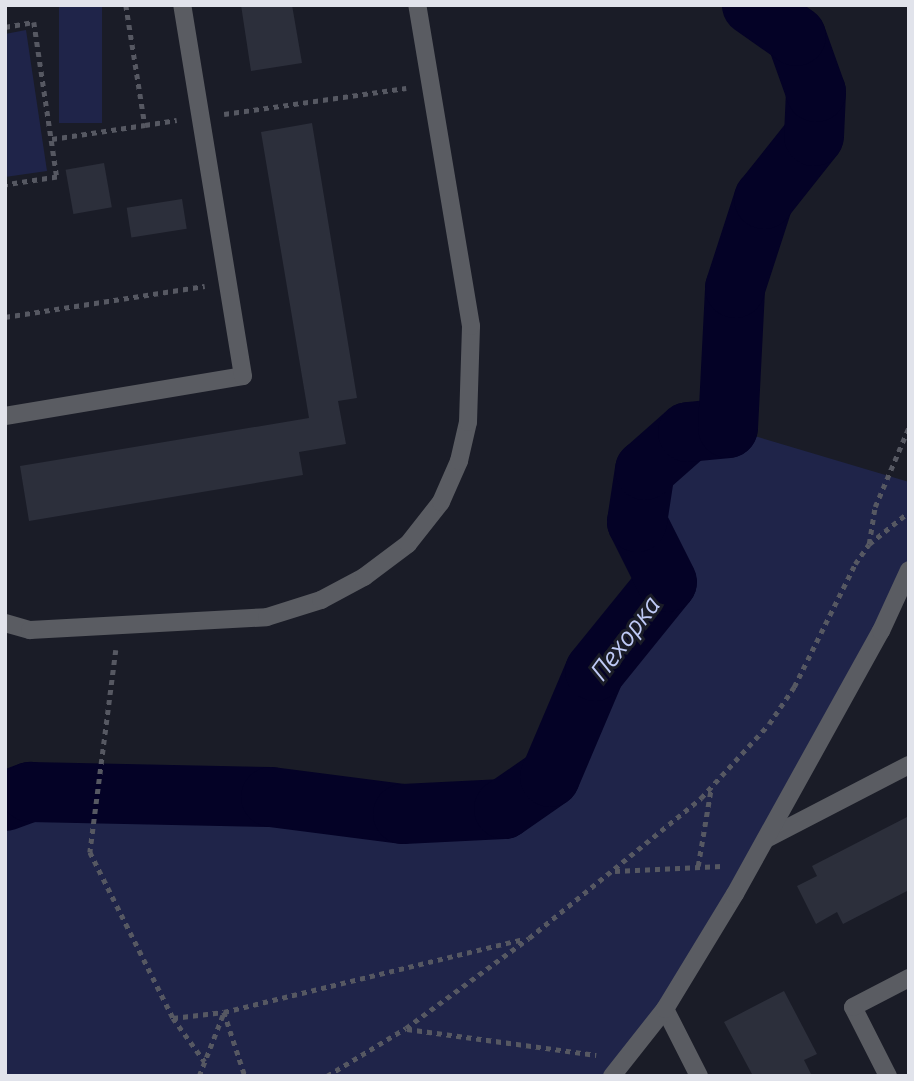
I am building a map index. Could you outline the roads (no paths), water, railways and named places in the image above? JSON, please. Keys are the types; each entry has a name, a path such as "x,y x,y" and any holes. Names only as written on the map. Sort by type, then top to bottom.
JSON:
{"lane":[{"path":"5,416 243,376 181,5"},
{"path":"5,623 30,630 267,617 321,600 365,577 408,544 441,502 459,461 473,374 471,326 417,5"},
{"path":"612,1076 665,1009 751,865 881,631 909,570"},
{"path":"765,839 909,765"},
{"path":"888,1076 853,1007 909,978"},
{"path":"665,1009 699,1076"}],"waterway":[{"name":"Пехорка","path":"5,801 30,792 271,797 403,814 504,809 550,777 595,671 667,582 637,522 645,470 688,432 728,428 735,288 764,199 814,136 816,92 796,36 752,5"}]}
